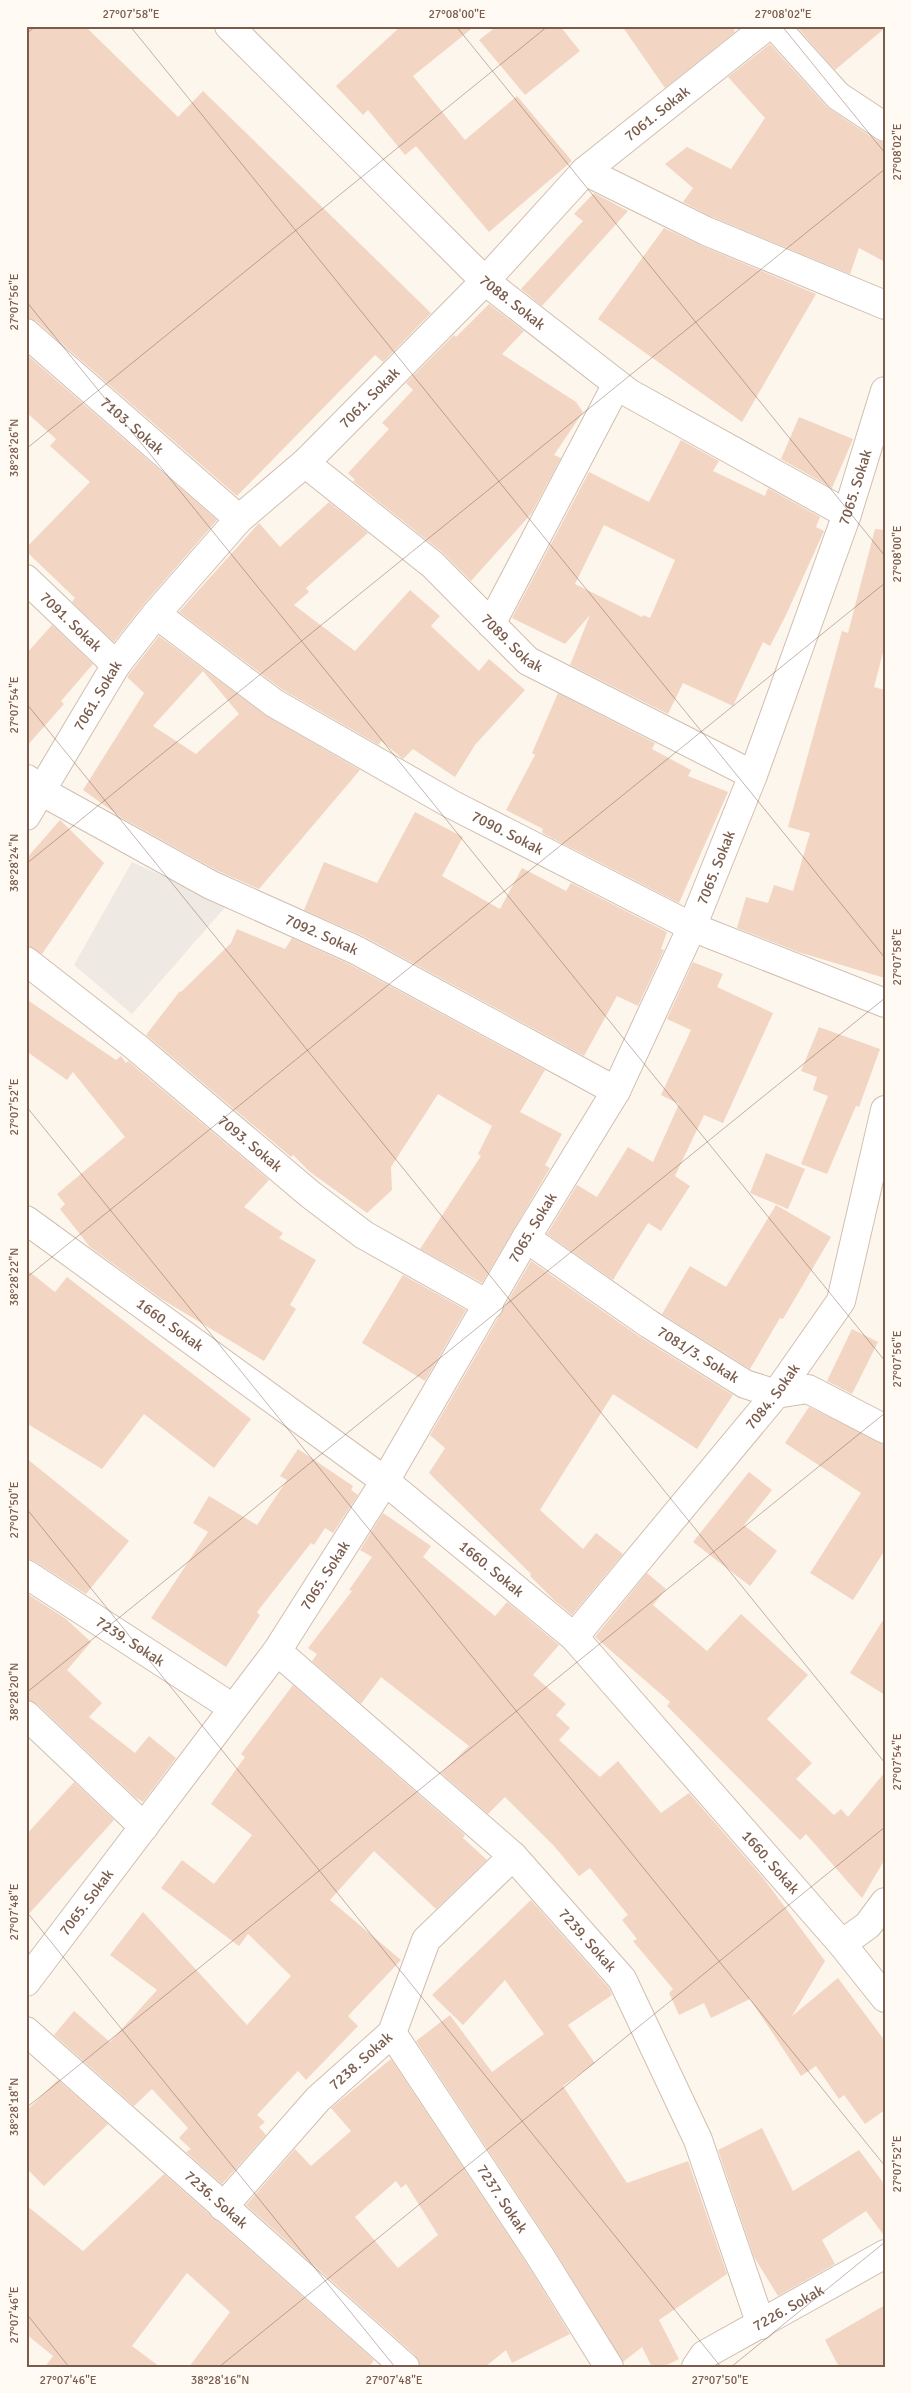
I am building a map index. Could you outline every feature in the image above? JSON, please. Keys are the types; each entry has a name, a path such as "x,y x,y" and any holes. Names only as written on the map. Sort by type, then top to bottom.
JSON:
{"street":[{"name":"7088. Sokak","path":"229,26 486,281 618,384 847,514"},
{"name":"7061. Sokak","path":"26,816 34,784 116,666 156,614 239,519 305,463 486,281 585,172 767,26"},
{"path":"776,26 838,96 885,127"},
{"path":"585,172 706,231 885,305"},
{"name":"7103. Sokak","path":"26,333 239,519"},
{"path":"491,624 618,384"},
{"name":"7065. Sokak","path":"26,1982 277,1651 385,1481 489,1305 526,1238 616,1091 692,927 753,775 847,514 885,391"},
{"name":"7089. Sokak","path":"305,463 433,565 528,661 753,775"},
{"name":"7091. Sokak","path":"26,579 116,666"},
{"name":"7090. Sokak","path":"156,614 274,703 452,804 692,927 885,1003"},
{"name":"7092. Sokak","path":"34,784 211,885 356,950 616,1091"},
{"name":"7093. Sokak","path":"26,961 136,1047 311,1195 364,1235 489,1305"},
{"name":"7084. Sokak","path":"574,1638 776,1394 841,1301 885,1110"},
{"name":"1660. Sokak","path":"26,1220 385,1481 574,1638 842,1944 885,1998"},
{"name":"7081/3. Sokak","path":"526,1238 657,1329 745,1384 776,1394 808,1389 885,1429"},
{"name":"7239. Sokak","path":"26,1574 232,1708"},
{"name":"7239. Sokak","path":"277,1651 513,1856 622,1979 698,2140 761,2325"},
{"path":"26,1715 144,1827"},
{"name":"7238. Sokak","path":"223,2207 318,2099 392,2033 426,1940 513,1856"},
{"path":"842,1944 868,1925 885,1902"},
{"name":"7236. Sokak","path":"26,2031 405,2367"},
{"name":"7237. Sokak","path":"392,2033 540,2256 609,2367"},
{"name":"7226. Sokak","path":"696,2367 704,2355 761,2325 885,2254"}],"shaded area":[{"path":"132,862 227,905 132,1014 74,965"}],"building":[{"path":"26,26 85,26 178,117 203,91 431,313 383,362 375,355 237,496 36,321 26,318"},
{"path":"401,26 475,26 413,76 465,140 517,96 572,161 489,232 416,146 405,155 368,110 363,115 336,86"},
{"path":"497,26 560,26 580,51 525,95 479,40"},
{"path":"622,26 732,26 735,32 665,88"},
{"path":"796,26 885,26 885,28 835,70"},
{"path":"770,44 827,107 876,140 885,143 885,262 859,248 850,274 712,217 683,202 693,188 665,164 687,147 731,169 765,118 728,77"},
{"path":"594,193 628,211 542,306 521,289 583,221 574,214"},
{"path":"664,228 816,294 742,422 598,319"},
{"path":"489,304 524,331 502,354 576,402 583,412 554,455 561,458 531,514 471,581 443,553 353,481 355,480 348,473 389,429 382,423 413,390 406,383 454,335 456,337"},
{"path":"26,354 217,520 144,604 114,642 72,602 75,598 26,551 26,548 90,482 50,446 56,439 26,412"},
{"path":"799,417 853,439 832,488 781,459"},
{"path":"681,440 719,461 713,471 765,496 768,488 820,517 816,527 824,531 786,615 770,646 763,642 733,706 683,683 668,714 570,665 590,615 565,644 512,618 589,472 649,502","holes":["604,525 675,560 650,618 643,615 642,617 575,584"]},
{"path":"329,502 368,533 306,588 309,592 294,605 355,651 410,590 440,616 431,626 479,671 489,659 525,690 475,745 455,777 413,749 403,759 381,741 379,745 283,690 179,612 259,523 280,547"},
{"path":"875,529 885,530 885,645 874,687 885,690 885,978 798,952 737,928 746,897 768,903 774,885 793,891 810,833 788,827 842,631 848,633"},
{"path":"52,625 93,664 61,701 64,704 26,747 26,654"},
{"path":"159,636 265,715 360,770 259,889 218,871 122,818 83,790 144,693 127,677","holes":["203,671 239,714 196,754 153,726"]},
{"path":"558,693 655,743 652,749 691,770 688,776 728,792 679,903 544,834 542,832 543,829 506,810 535,755 532,753"},
{"path":"415,812 463,837 442,876 500,909 522,868 566,891 571,883 667,932 661,949 664,950 638,1006 617,996 584,1056 363,936 304,910 324,862 377,883"},
{"path":"60,820 104,863 42,954 26,946 26,859"},
{"path":"237,929 285,949 292,938 349,964 545,1070 520,1112 562,1134 545,1165 550,1168 482,1283 420,1249 481,1156 478,1154 492,1126 438,1094 391,1167 392,1190 367,1213 310,1172 293,1155 291,1157 146,1035 180,991 231,943"},
{"path":"693,962 723,974 717,987 773,1013 723,1123 704,1115 675,1176 690,1186 661,1231 648,1223 613,1280 547,1234 577,1185 597,1197 628,1147 653,1162 679,1104 661,1095 691,1030 667,1019"},
{"path":"26,999 116,1060 121,1056 126,1063 128,1061 269,1180 244,1207 283,1233 279,1238 316,1260 290,1305 296,1309 264,1361 160,1298 90,1247 60,1209 65,1204 57,1194 125,1137 73,1072 67,1080 26,1051"},
{"path":"819,1027 880,1049 859,1107 856,1106 827,1174 801,1164 828,1096 813,1090 817,1077 801,1071"},
{"path":"766,1153 805,1169 788,1209 750,1193"},
{"path":"776,1205 831,1237 783,1319 780,1318 750,1369 662,1314 690,1266 726,1287"},
{"path":"531,1261 640,1337 733,1395 697,1449 613,1394 540,1510 583,1549 596,1533 623,1554 572,1615 554,1600 530,1576 531,1574 429,1473 445,1448 430,1435"},
{"path":"26,1269 55,1292 67,1277 251,1419 214,1468 144,1414 102,1469 26,1423"},
{"path":"403,1275 466,1310 425,1381 362,1343"},
{"path":"852,1329 878,1342 852,1394 827,1381"},
{"path":"809,1407 885,1444 885,1550 853,1600 810,1573 861,1493 785,1443"},
{"path":"298,1449 353,1486 351,1490 358,1495 333,1533 325,1528 314,1545 311,1543 257,1612 260,1615 226,1667 151,1618 208,1532 193,1523 209,1496 257,1525 287,1480 280,1476"},
{"path":"26,1458 129,1541 86,1594 34,1561 26,1558"},
{"path":"749,1472 772,1490 744,1525 777,1551 750,1586 693,1542"},
{"path":"383,1513 431,1546 423,1557 495,1616 507,1602 559,1645 533,1675 566,1704 556,1715 570,1728 559,1740 600,1777 618,1761 661,1813 689,1793 764,1879 825,1961 792,2016 838,1978 885,2041 885,2110 865,2124 844,2095 839,2099 816,2066 801,2076 750,1999 711,2018 704,2003 679,2015 669,1993 673,1989 633,1941 637,1939 622,1920 628,1915 590,1868 579,1876 554,1846 505,1797 488,1814 441,1773 469,1746 381,1677 361,1704 312,1661 317,1654 308,1648 352,1591 349,1590 372,1557 360,1550"},
{"path":"647,1573 666,1589 653,1605 707,1651 741,1614 808,1675 767,1719 812,1763 796,1779 834,1815 841,1809 848,1817 885,1772 885,1859 862,1898 806,1834 800,1840 667,1706 670,1702 595,1637"},
{"path":"26,1593 66,1619 91,1642 67,1670 102,1703 89,1717 135,1753 149,1736 176,1758 143,1802 135,1797 37,1704 26,1700"},
{"path":"885,1617 885,1695 850,1673"},
{"path":"293,1685 465,1835 463,1838 487,1860 436,1909 374,1851 330,1900 401,1960 348,2016 358,2026 306,2080 298,2071 257,2115 265,2122 259,2127 266,2135 222,2184 186,2152 191,2149 179,2138 188,2128 152,2089 134,2106 54,2035 74,2011 110,2042 157,1990 110,1955 143,1912 247,2025 291,1976 248,1934 239,1946 161,1888 182,1860 214,1884 252,1835 211,1804 245,1757 241,1754"},
{"path":"74,1782 114,1820 26,1917 26,1835"},
{"path":"531,1900 609,1988 612,1995 568,2025 595,2063 563,2086 627,2183 688,2161 727,2274 659,2320 679,2359 663,2367 652,2367 642,2347 623,2362 553,2248 416,2041 450,2015 492,2072 544,2034 505,1980 463,2025 432,1995"},
{"path":"391,2059 527,2264 570,2334 512,2363 506,2350 485,2367 420,2367 415,2355 246,2205 295,2149 311,2166 351,2131 331,2108","holes":["396,2181 401,2188 406,2184 438,2235 398,2268 355,2217"]},
{"path":"58,2080 108,2124 44,2186 26,2168 26,2111"},
{"path":"762,2128 793,2191 859,2150 885,2185 885,2237 866,2211 822,2240 835,2264 778,2296 754,2257 718,2150"},
{"path":"164,2174 374,2360 369,2367 189,2367 230,2312 187,2273 132,2346 160,2367 45,2367 53,2356 26,2334 26,2205 83,2251"},
{"path":"885,2305 885,2367 839,2367 825,2340"}]}
